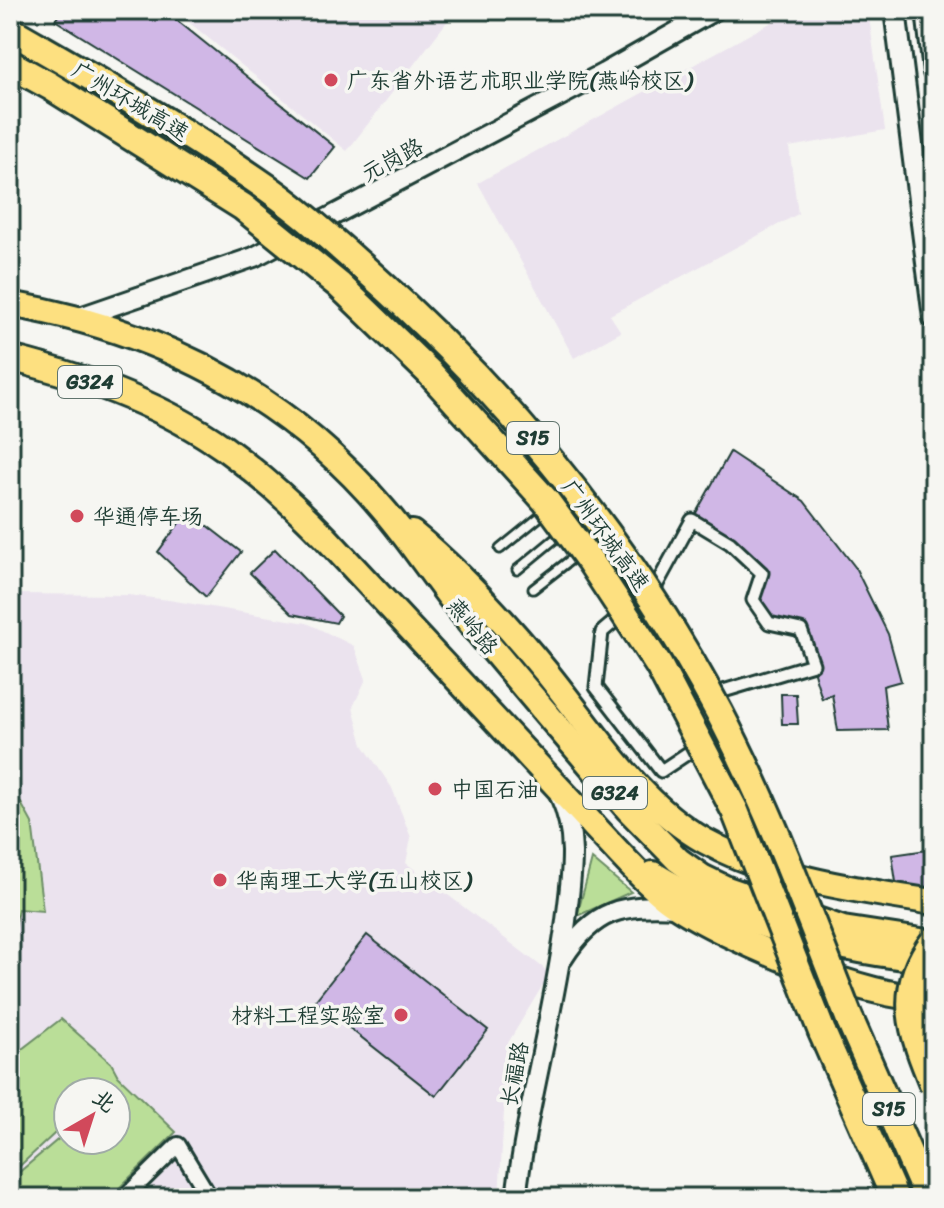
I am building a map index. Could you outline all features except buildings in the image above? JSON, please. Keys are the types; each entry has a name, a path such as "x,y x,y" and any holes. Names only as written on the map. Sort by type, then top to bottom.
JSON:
{"highway":[{"name":"广州环城高速","path":"10,30 144,108 258,181 299,212 422,321 528,432 569,483 632,569 718,709 768,812 850,1020 928,1198"},
{"name":"广州环城高速","path":"10,64 243,207 339,285 429,372 546,501 590,561 659,666 735,811 822,1032 895,1198"},
{"name":"燕岭路","path":"10,304 77,318 166,348 256,395 332,455 385,511 489,646 628,809 678,860 702,877 727,889 843,929 934,942"},
{"name":"燕岭路","path":"10,358 69,374 126,396 201,435 248,466 296,507 620,854 677,907 734,936 845,982 928,1001"},
{"name":"G324","path":"385,511 466,581 547,673 613,758 654,802 684,827 706,841 745,858 808,879 934,902"},
{"path":"620,854 688,893 798,935 845,948 934,960"},
{"path":"934,942 918,968 911,1002 915,1038 934,1086"}],"main road":[{"path":"895,10 934,318"},
{"path":"927,10 934,72"}],"street":[{"name":"元岗路","path":"77,318 254,257 590,81 715,10"},
{"path":"692,520 730,543 762,573 753,600 769,623 801,630 813,664 720,692 712,737 661,771 596,687 602,632 656,586 692,520"},
{"name":"长福路","path":"516,1198 533,1094 561,960 573,855 567,810 554,782"},
{"name":"长福路","path":"561,960 575,938 610,912 627,907 677,907"},
{"path":"124,1198 178,1145 210,1198"}],"lane":[{"path":"500,549 556,503"},
{"path":"517,570 573,524"},
{"path":"533,589 589,545"}],"shaded area":[{"name":"广东省外语艺术职业学院(燕岭校区)","path":"174,10 456,10 347,151"},
{"path":"794,10 868,10 885,130 789,147 798,214 610,315 621,332 574,358 478,183"},
{"name":"华南理工大学(五山校区)","path":"10,594 128,595 169,600 307,623 354,646 366,679 353,707 363,745 392,788 411,838 406,863 550,973 508,1043 499,1198 10,1198"}],"green space":[{"path":"10,783 32,823 43,911 18,909 10,962"},
{"path":"592,859 631,892 577,916"},
{"path":"10,1015 14,1055 61,1019 111,1063 118,1076 52,1076 52,1136 10,1175"},
{"path":"132,1090 176,1132 109,1198 10,1198 10,1180 52,1145 52,1156 132,1156"}],"place":[{"name":"广东省外语艺术职业学院(燕岭校区)","path":"331,80"},
{"name":"华通停车场","path":"77,516"},
{"name":"中国石油","path":"435,789"},
{"name":"华南理工大学(五山校区)","path":"220,880"},
{"name":"材料工程实验室","path":"401,1015"}]}
